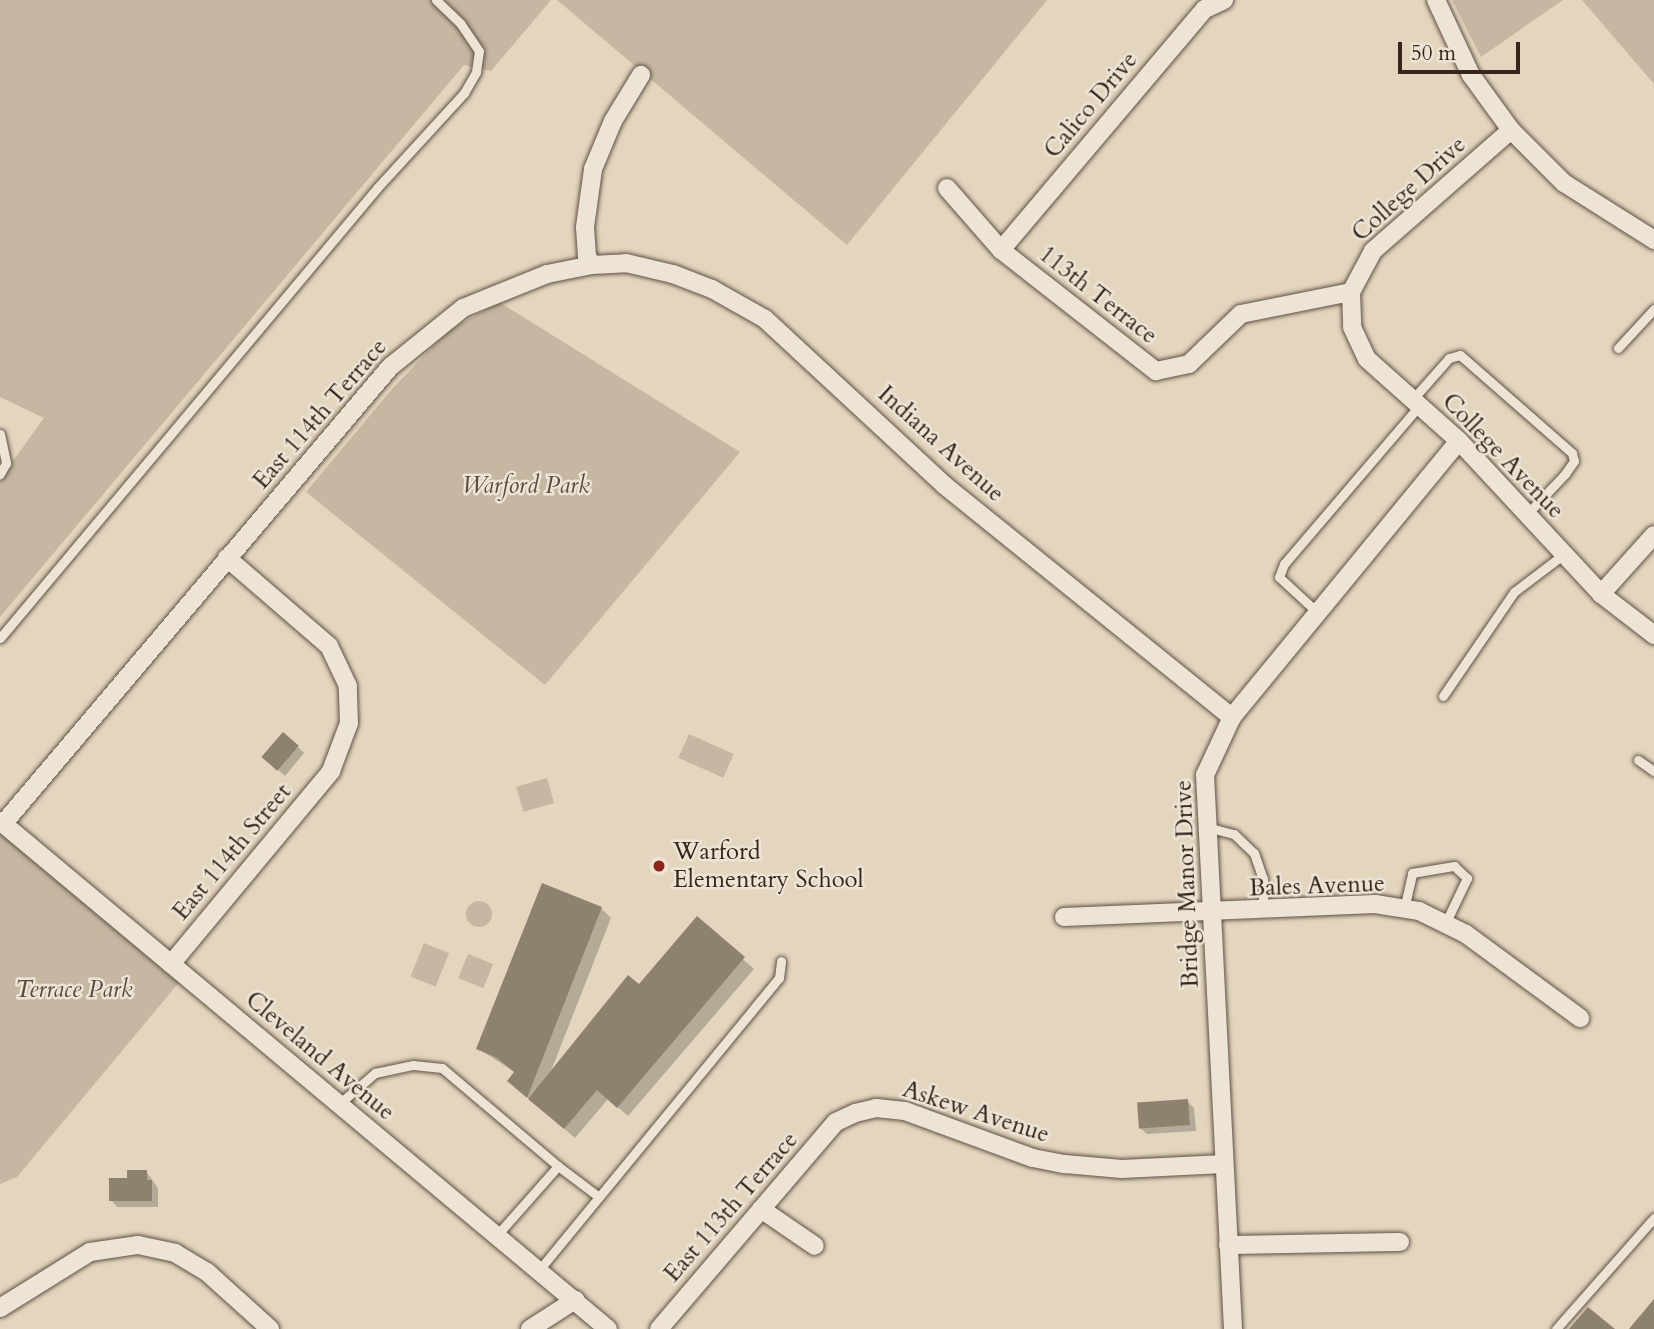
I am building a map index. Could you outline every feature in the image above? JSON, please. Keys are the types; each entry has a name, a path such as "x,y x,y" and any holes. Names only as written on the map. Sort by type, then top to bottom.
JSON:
{"street":[{"name":"Calico Drive","path":"1001,250 1205,9 1224,0"},
{"path":"1436,0 1471,75 1511,130 1564,183 1654,240"},
{"path":"592,265 587,256 585,227 593,169 613,121 641,75"},
{"name":"College Drive","path":"1351,292 1373,251 1511,130"},
{"name":"113th Terrace","path":"947,188 1001,250 1156,371 1189,364 1241,314 1351,292"},
{"name":"Indiana Avenue","path":"592,265 626,264 673,274 712,289 765,319 944,485 1232,717"},
{"name":"East 114th Terrace","path":"1,823 390,367 425,334 504,288 592,265"},
{"name":"College Avenue","path":"1351,292 1352,327 1367,359 1459,441 1601,594 1654,635"},
{"name":"Bridge Manor Drive","path":"1233,1329 1205,775 1232,717 1459,441"},
{"path":"1601,594 1654,535"},
{"name":"East 114th Street","path":"171,964 331,771 349,723 348,686 329,646 228,558"},
{"name":"Cleveland Avenue","path":"1,823 608,1329"},
{"name":"Bales Avenue","path":"1064,917 1212,914 1375,904 1404,909 1466,933 1580,1018"},
{"name":"Askew Avenue","path":"841,1119 876,1108 905,1111 1033,1158 1065,1164 1122,1169 1224,1164"},
{"name":"East 113th Terrace","path":"659,1329 841,1119"},
{"path":"761,1209 815,1246"},
{"path":"1228,1245 1400,1242"},
{"path":"0,1308 90,1252 138,1245 175,1252 207,1272 270,1329"},
{"path":"535,1326 575,1300"}],"lane":[{"path":"0,638 377,188 464,93 476,72 479,51 461,24 436,0"},
{"path":"1618,348 1654,309"},
{"path":"1318,613 1279,577 1284,564 1416,403 1449,358 1460,355 1573,453 1574,461 1565,474 1527,514"},
{"path":"0,435 6,463 0,474"},
{"path":"1443,696 1514,592 1564,554"},
{"path":"1638,760 1654,771"},
{"path":"1208,827 1234,834 1254,853 1263,879 1263,911"},
{"path":"1404,909 1412,873 1454,866 1467,878 1445,924"},
{"path":"539,1270 779,978 781,961"},
{"path":"339,1104 375,1073 413,1065 442,1068 599,1198"},
{"path":"497,1235 558,1166"},
{"path":"1556,1329 1654,1218"}],"green space":[{"path":"0,0 551,0 491,71 464,65 0,617 0,479 44,418 0,397"},
{"path":"557,0 1047,0 847,245"},
{"path":"1452,0 1563,0 1481,57"},
{"path":"1582,0 1654,0 1654,84"},
{"name":"Warford Park","path":"499,302 740,452 545,685 306,492 392,389 448,331"},
{"path":"689,734 734,754 723,778 678,758"},
{"path":"547,778 554,803 523,812 516,787"},
{"name":"Terrace Park","path":"0,830 181,980 17,1177 0,1184"},
{"path":"479,901 488,905 492,914 488,923 479,927 470,923 466,914 470,905"},
{"path":"424,943 449,953 436,986 411,976"},
{"path":"468,954 493,964 483,988 458,978"}],"building":[{"path":"283,732 299,746 277,771 261,757"},
{"path":"542,883 602,907 527,1098 507,1081 514,1072 497,1058 476,1049"},
{"path":"697,916 745,957 617,1108 597,1090 564,1129 528,1099 628,975 639,984"},
{"path":"1188,1099 1190,1125 1139,1128 1137,1103"},
{"path":"127,1170 147,1170 147,1180 152,1180 152,1201 109,1201 109,1178 127,1178"},
{"path":"1654,1299 1654,1329 1629,1329"},
{"path":"1588,1307 1615,1329 1569,1329"}],"place":[{"name":"Warford Elementary School","path":"659,866"}]}
